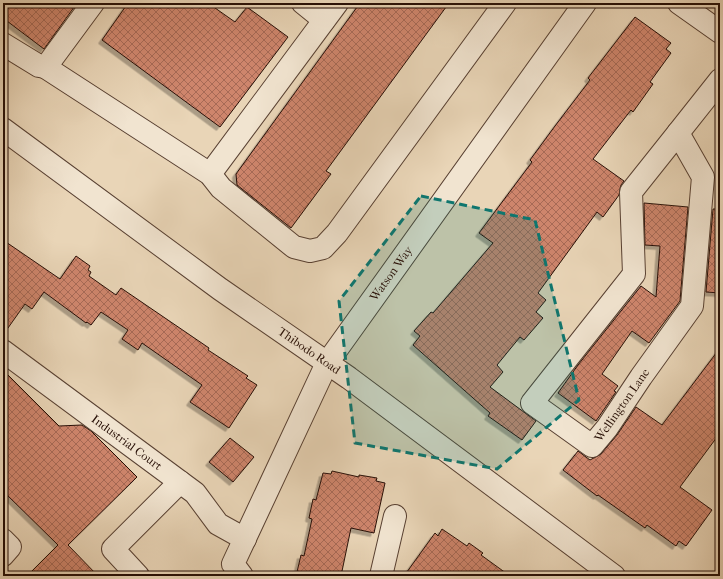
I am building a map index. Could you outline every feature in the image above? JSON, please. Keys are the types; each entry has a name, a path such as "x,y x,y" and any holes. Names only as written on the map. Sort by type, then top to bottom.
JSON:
{"street":[{"path":"44,67 48,64 93,3"},
{"path":"303,3 324,20"},
{"path":"210,174 337,3"},
{"path":"3,44 39,66 44,67 210,174 221,188 294,247 310,251 323,248 342,227 505,3"},
{"name":"Watson Way","path":"238,570 245,538 327,363 584,3"},
{"path":"679,3 720,32"},
{"name":"Wellington Lane","path":"678,133 703,177 692,306 592,446 532,403 634,274 631,192 720,80"},
{"name":"Thibodo Road","path":"3,129 220,289 327,363 614,576"},
{"name":"Industrial Court","path":"3,351 195,493 218,524 245,538"},
{"path":"138,576 112,549 180,482"},
{"path":"381,576 395,516"},
{"path":"3,540 10,547 3,555"}],"highlighted area":[{"path":"421,196 535,220 579,400 497,469 355,443 339,301"}],"building":[{"path":"3,3 77,3 44,49 3,18"},
{"path":"128,3 208,3 235,22 247,7 288,37 220,127 102,40"},
{"path":"360,3 449,3 326,171 331,174 291,228 237,185 236,174"},
{"path":"635,17 671,43 666,49 671,53 650,82 653,84 633,112 631,110 593,159 624,181 621,185 619,195 603,217 597,212 538,293 546,300 536,312 543,318 524,340 520,337 497,365 503,372 490,387 536,421 522,440 488,416 490,413 413,345 420,336 414,331 431,312 433,313 493,243 479,233 532,162 530,160 590,80 588,78"},
{"path":"644,203 688,207 680,301 649,343 632,331 602,374 618,386 614,391 616,392 596,421 558,393 578,365 641,286 656,297 660,246 645,245"},
{"path":"713,209 720,209 720,293 706,292"},
{"path":"3,240 60,279 76,256 90,266 88,270 91,272 89,276 116,295 121,288 209,348 208,350 248,376 246,378 257,385 229,428 190,402 202,385 142,343 138,350 122,339 128,330 101,312 91,325 87,322 86,323 44,292 32,309 25,304 3,335"},
{"path":"720,348 720,433 680,487 712,510 686,546 679,541 676,546 647,525 645,528 598,495 597,496 563,470 578,451 590,460 601,454 617,435 636,407 662,425"},
{"path":"3,370 59,426 82,425 91,431 137,477 68,545 98,576 27,576 58,545 3,491"},
{"path":"230,438 254,457 233,482 209,462"},
{"path":"332,471 359,477 359,475 377,478 376,481 385,483 374,533 351,528 341,576 298,576 299,572 297,572 301,555 304,556 312,519 309,518 313,499 316,500 323,473 331,474"},
{"path":"442,529 467,546 469,543 483,553 481,555 510,576 404,576 435,533 438,536"}]}
